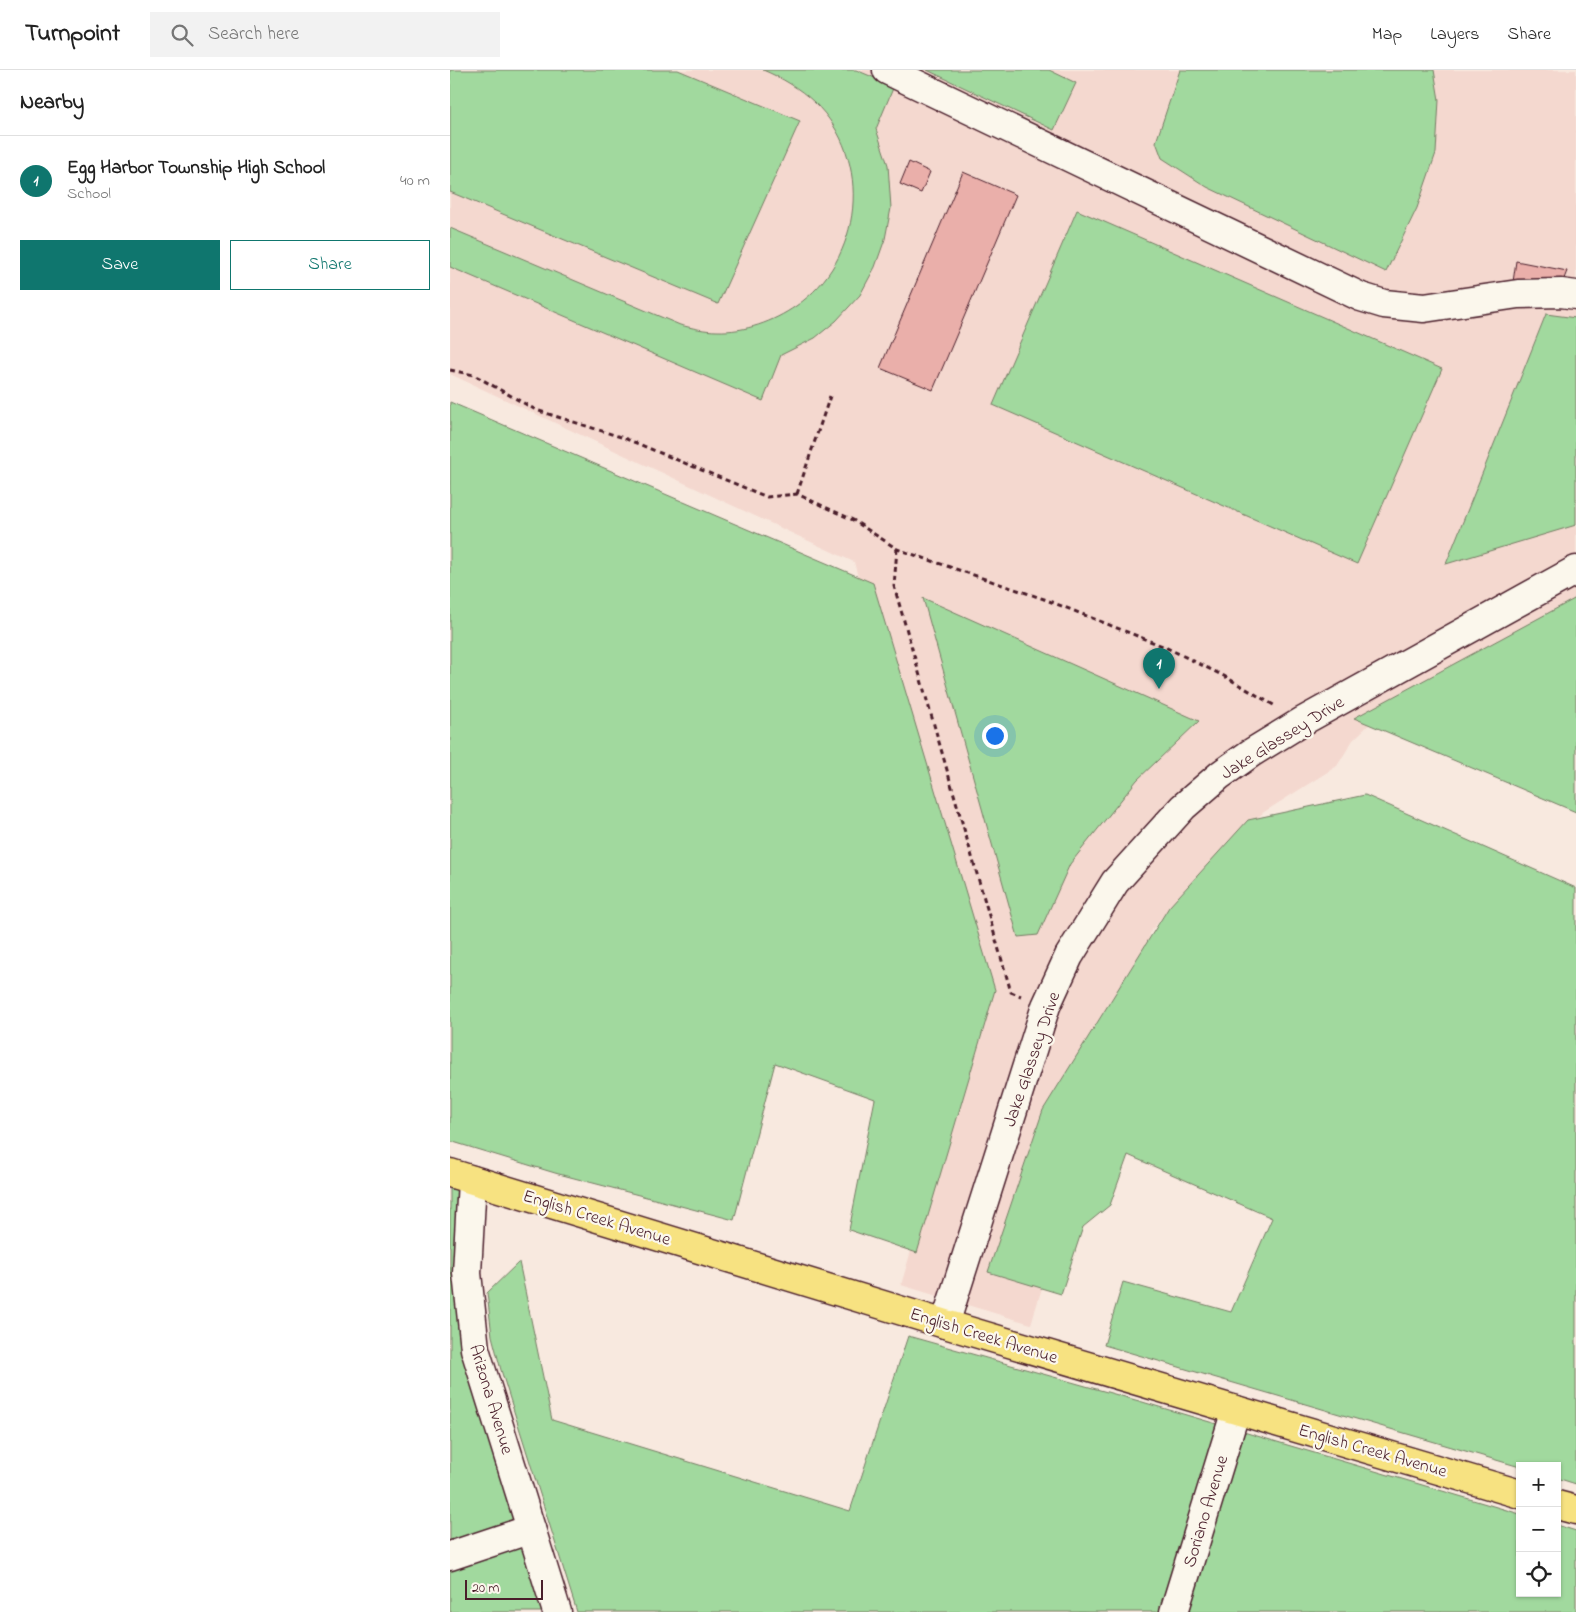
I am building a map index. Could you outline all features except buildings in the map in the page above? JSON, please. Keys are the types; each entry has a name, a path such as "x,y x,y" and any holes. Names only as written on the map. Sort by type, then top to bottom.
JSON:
{"main road":[{"name":"English Creek Avenue","path":"461,1176 946,1324 1516,1493"},
{"path":"1561,1506 1576,1510"}],"street":[{"path":"888,70 1361,297 1384,304 1424,308 1518,294 1576,295"},
{"name":"Jake Glassey Drive","path":"946,1324 1046,1006 1069,956 1115,882 1183,807 1251,753 1311,717 1576,570"},
{"name":"Arizona Avenue","path":"461,1176 467,1244 460,1317 475,1349 557,1612"},
{"name":"Soriano Avenue","path":"1174,1612 1236,1410"},
{"path":"450,1556 531,1529"}],"path":[{"path":"450,370 474,375 536,410 624,438 767,497 797,494 853,520 897,550 1044,599 1165,647 1224,676 1280,708"},
{"path":"797,494 830,396"},
{"path":"897,550 894,586 1011,992 1021,996"}],"shaded area":[{"path":"450,70 1576,70 1576,608 1377,717 1353,740 1337,766 1264,812 1228,845 1184,891 1151,931 1031,1324 901,1285 977,1026 854,562 450,374"}],"green space":[{"path":"450,70 678,70 800,121 718,304 450,192"},
{"path":"763,70 856,70 894,86 876,129 888,165 891,208 885,239 875,267 860,295 836,321 815,338 781,355 763,401 450,267 450,228 680,325 712,331 738,330 758,325 787,312 818,286 836,263 847,236 853,208 852,179 846,151 833,125 814,102 802,92 784,80"},
{"path":"927,70 1049,70 1076,83 1054,130"},
{"path":"1180,70 1434,70 1439,100 1436,153 1417,208 1386,272 1207,187 1162,158 1156,142"},
{"path":"1077,210 1442,369 1357,564 993,405"},
{"path":"1546,314 1576,318 1576,525 1446,564"},
{"path":"450,402 873,583 995,990 917,1253 849,1230 875,1099 775,1063 734,1220 555,1173 450,1141"},
{"path":"923,598 1199,721 1137,780 1070,864 1038,935 1018,937"},
{"path":"1576,598 1576,812 1354,718"},
{"path":"1365,795 1576,888 1576,1484 1561,1479 1561,1462 1516,1462 1516,1466 1104,1345 1123,1282 1231,1312 1272,1218 1128,1155 1110,1205 1083,1227 1061,1294 988,1272 1043,1110 1169,907 1248,820"},
{"path":"450,1173 472,1180 467,1273 551,1612 450,1612"},
{"path":"519,1262 552,1420 850,1511 908,1336 1139,1401 1516,1513 1516,1597 1561,1597 1561,1526 1576,1531 1576,1612 577,1612 501,1370 492,1336 487,1293"}],"place":[{"name":"Egg Harbor Township High School","path":"1159,689"}]}
